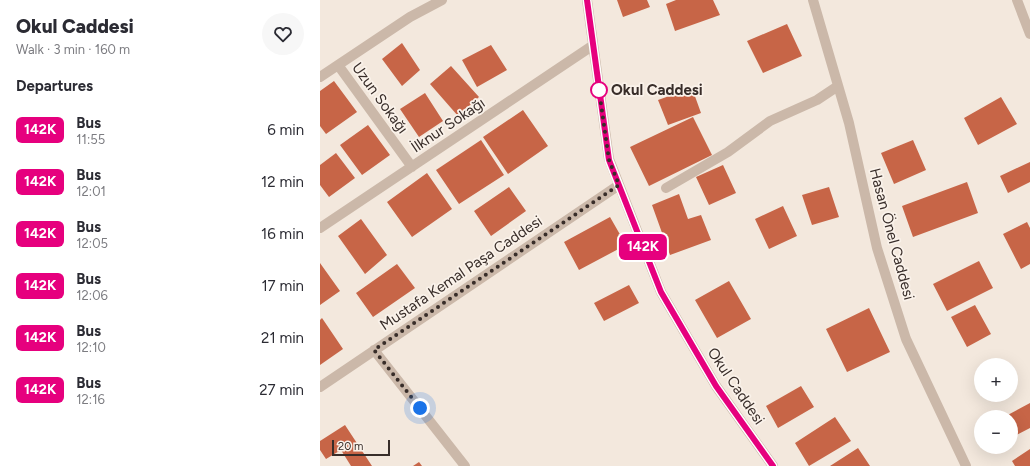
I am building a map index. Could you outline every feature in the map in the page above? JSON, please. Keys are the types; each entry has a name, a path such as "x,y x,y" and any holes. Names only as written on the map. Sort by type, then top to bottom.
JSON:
{"street":[{"path":"320,77 410,17 442,0"},
{"name":"Okul Caddesi","path":"587,0 592,46 609,160 661,292 716,386 774,466"},
{"name":"Hasan Önel Caddesi","path":"813,0 849,123 877,248 906,339 966,466"},
{"path":"1017,0 1030,34"},
{"name":"İlknur Sokağı","path":"320,228 592,46"},
{"name":"Uzun Sokağı","path":"338,66 412,167"},
{"path":"666,188 728,152 770,121 818,100 838,86"},
{"name":"Mustafa Kemal Paşa Caddesi","path":"320,387 619,185"},
{"path":"374,350 465,466"}],"building":[{"path":"617,0 647,0 650,7 623,17"},
{"path":"676,0 713,0 720,15 675,31 666,4"},
{"path":"787,24 802,56 763,73 747,41"},
{"path":"402,43 420,70 402,86 382,59"},
{"path":"491,45 507,70 477,87 462,60"},
{"path":"451,66 479,97 458,116 430,84"},
{"path":"334,81 357,112 326,134 320,126 320,91"},
{"path":"692,88 701,113 668,125 658,100"},
{"path":"425,93 443,121 419,137 400,109"},
{"path":"1001,97 1017,124 978,145 964,118"},
{"path":"523,110 548,146 508,174 483,137"},
{"path":"693,117 712,155 649,186 630,147"},
{"path":"368,125 390,155 362,175 340,145"},
{"path":"481,140 504,175 459,204 436,170"},
{"path":"913,140 926,170 894,184 881,153"},
{"path":"336,153 355,178 329,197 320,185 320,165"},
{"path":"1030,162 1030,182 1008,193 1000,176"},
{"path":"723,165 736,193 709,205 696,177"},
{"path":"427,173 452,209 412,237 387,202"},
{"path":"967,182 978,213 913,237 902,206"},
{"path":"509,187 526,211 491,236 474,211"},
{"path":"829,187 839,217 812,225 802,195"},
{"path":"679,194 688,219 701,215 711,240 670,255 652,205"},
{"path":"783,206 797,236 769,249 755,219"},
{"path":"610,217 626,245 579,270 564,242"},
{"path":"361,219 387,255 365,274 338,236"},
{"path":"1027,222 1030,228 1030,264 1021,269 1003,234"},
{"path":"979,261 993,288 947,311 933,284"},
{"path":"320,263 340,291 320,305"},
{"path":"397,264 415,288 373,317 356,293"},
{"path":"729,281 751,319 717,338 695,300"},
{"path":"629,285 639,303 604,321 594,303"},
{"path":"975,305 991,334 967,347 951,317"},
{"path":"869,308 890,352 847,372 826,329"},
{"path":"322,318 343,349 320,365 320,320"},
{"path":"801,386 814,407 778,428 766,406"},
{"path":"1030,403 1030,428 1018,434 1018,410"},
{"path":"835,417 851,441 809,466 795,443"},
{"path":"345,425 372,466 351,466 341,450 326,459 320,450 320,441"},
{"path":"858,448 870,466 830,466"},
{"path":"1030,449 1030,466 1015,466 1012,461"},
{"path":"419,462 422,466 413,466"}],"bus line":[{"name":"142K","path":"587,0 609,160 661,292 716,386 773,466"}],"place":[{"name":"Okul Caddesi","path":"599,90"}],"route":[{"path":"420,408 374,350 619,185 609,160 599,90"}]}
